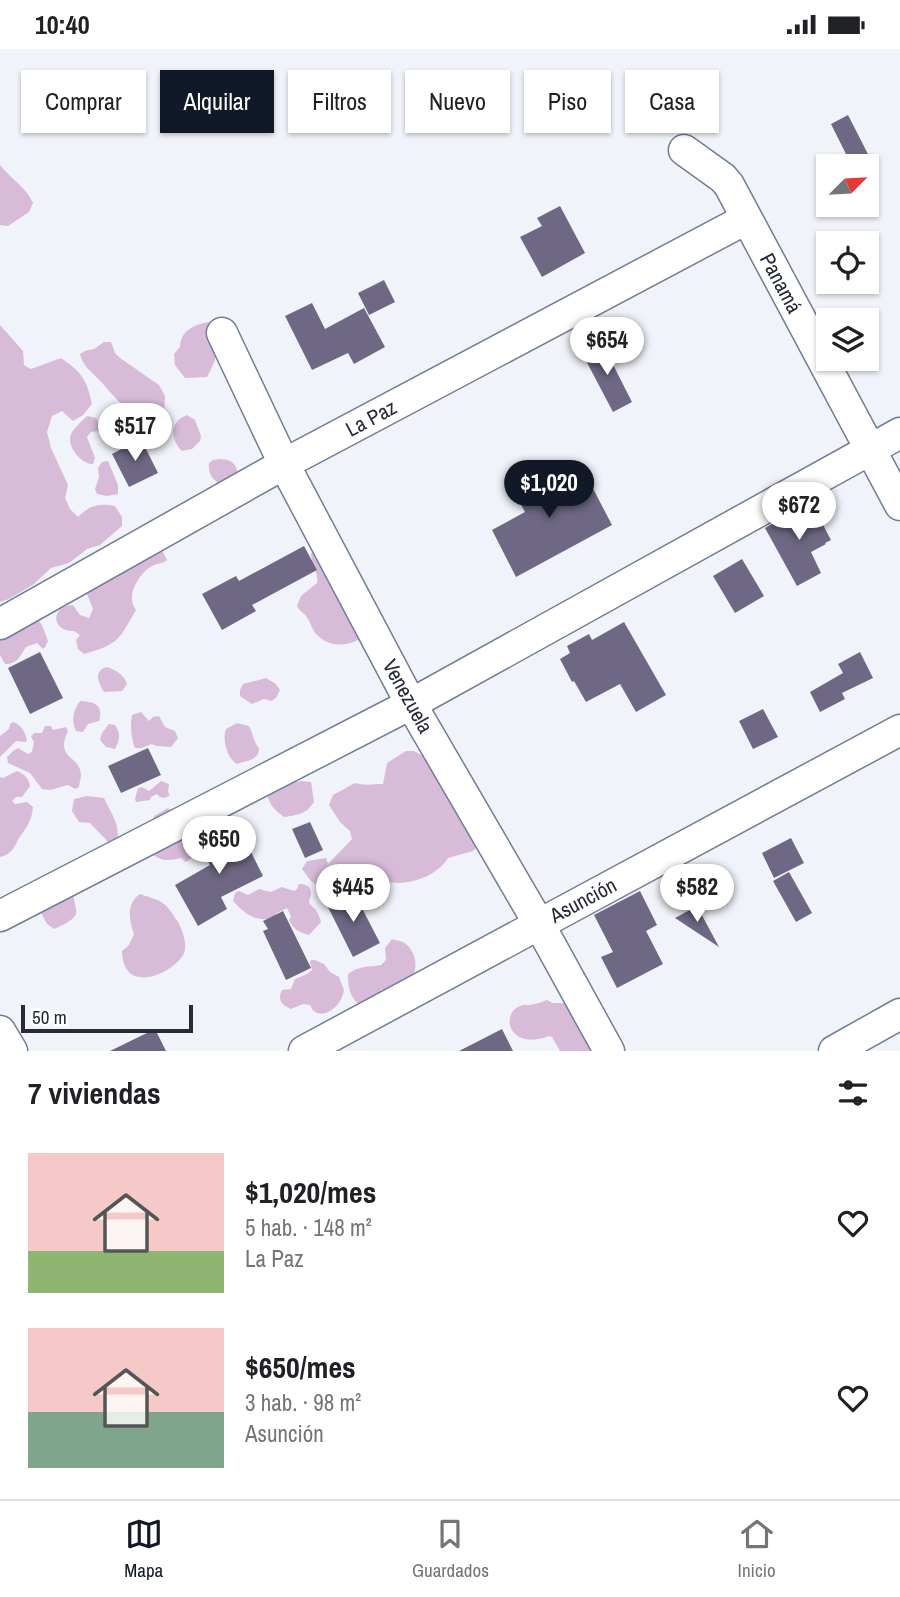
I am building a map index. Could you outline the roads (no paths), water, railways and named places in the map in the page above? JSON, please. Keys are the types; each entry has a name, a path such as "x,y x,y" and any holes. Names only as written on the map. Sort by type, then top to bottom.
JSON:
{"street":[{"name":"Panamá","path":"684,150 729,185 900,505"},
{"name":"La Paz","path":"0,624 284,464 746,219"},
{"name":"Venezuela","path":"222,333 284,464 411,704 539,924 609,1051"},
{"path":"0,916 411,704 900,433"},
{"name":"Asunción","path":"304,1051 900,730"},
{"path":"834,1051 900,1014"},
{"path":"0,1031 12,1051"}]}
